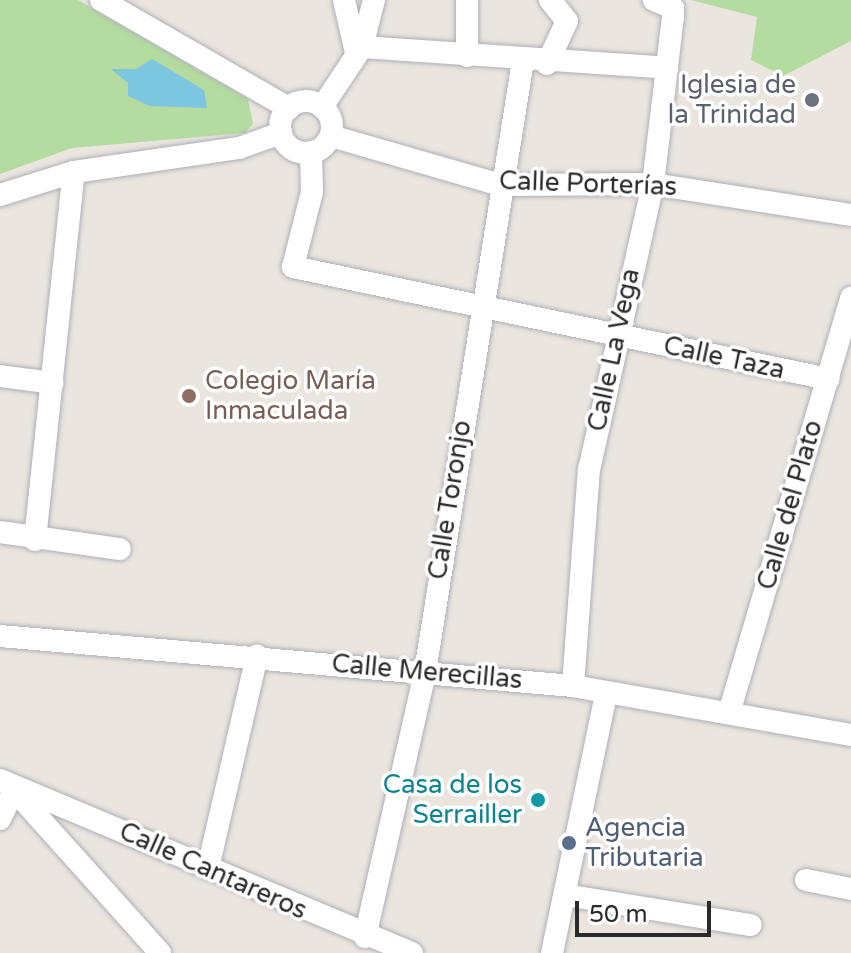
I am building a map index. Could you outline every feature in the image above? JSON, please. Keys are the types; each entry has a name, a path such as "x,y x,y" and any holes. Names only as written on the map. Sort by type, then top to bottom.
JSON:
{"street":[{"path":"101,0 289,108 322,107"},
{"path":"344,0 359,53"},
{"path":"322,107 359,53 374,0"},
{"path":"467,0 467,56"},
{"path":"547,64 567,21 550,0"},
{"name":"Calle La Vega","path":"573,686 589,470 615,335 653,184 667,68 673,8 654,0"},
{"path":"359,53 667,68"},
{"name":"Calle Toronjo","path":"365,937 425,672 480,306 501,185 511,168 523,61"},
{"path":"281,133 292,148 311,152 331,136 322,107"},
{"path":"281,133 289,108"},
{"path":"0,195 74,172 239,148 281,133"},
{"name":"Calle Porterías","path":"331,136 501,185 653,184 851,215"},
{"name":"Calle Taza","path":"311,152 312,192 293,267 828,379"},
{"path":"35,540 74,172"},
{"name":"Calle del Plato","path":"729,713 851,298"},
{"path":"0,376 53,383"},
{"path":"0,532 35,540 120,549"},
{"name":"Calle Merecillas","path":"0,636 257,656 573,686 606,695 851,735"},
{"path":"208,868 257,656"},
{"path":"552,953 606,695"},
{"path":"0,819 7,785"},
{"path":"7,785 160,953"},
{"name":"Calle Cantareros","path":"7,785 365,937 412,953"},
{"path":"806,880 851,889"},
{"path":"565,895 751,925"}],"green space":[{"path":"0,0 78,0 248,99 253,124 245,133 72,148 0,174"},
{"path":"691,0 851,0 851,41 783,76 751,60 757,17"}],"water":[{"path":"152,59 204,90 207,108 150,106 128,96 128,83 111,69 136,69"}],"place":[{"name":"Iglesia de la Trinidad","path":"812,100"},
{"name":"Colegio María Inmaculada","path":"189,396"},
{"name":"Casa de los Serrailler","path":"538,800"},
{"name":"Agencia Tributaria","path":"569,843"}]}
